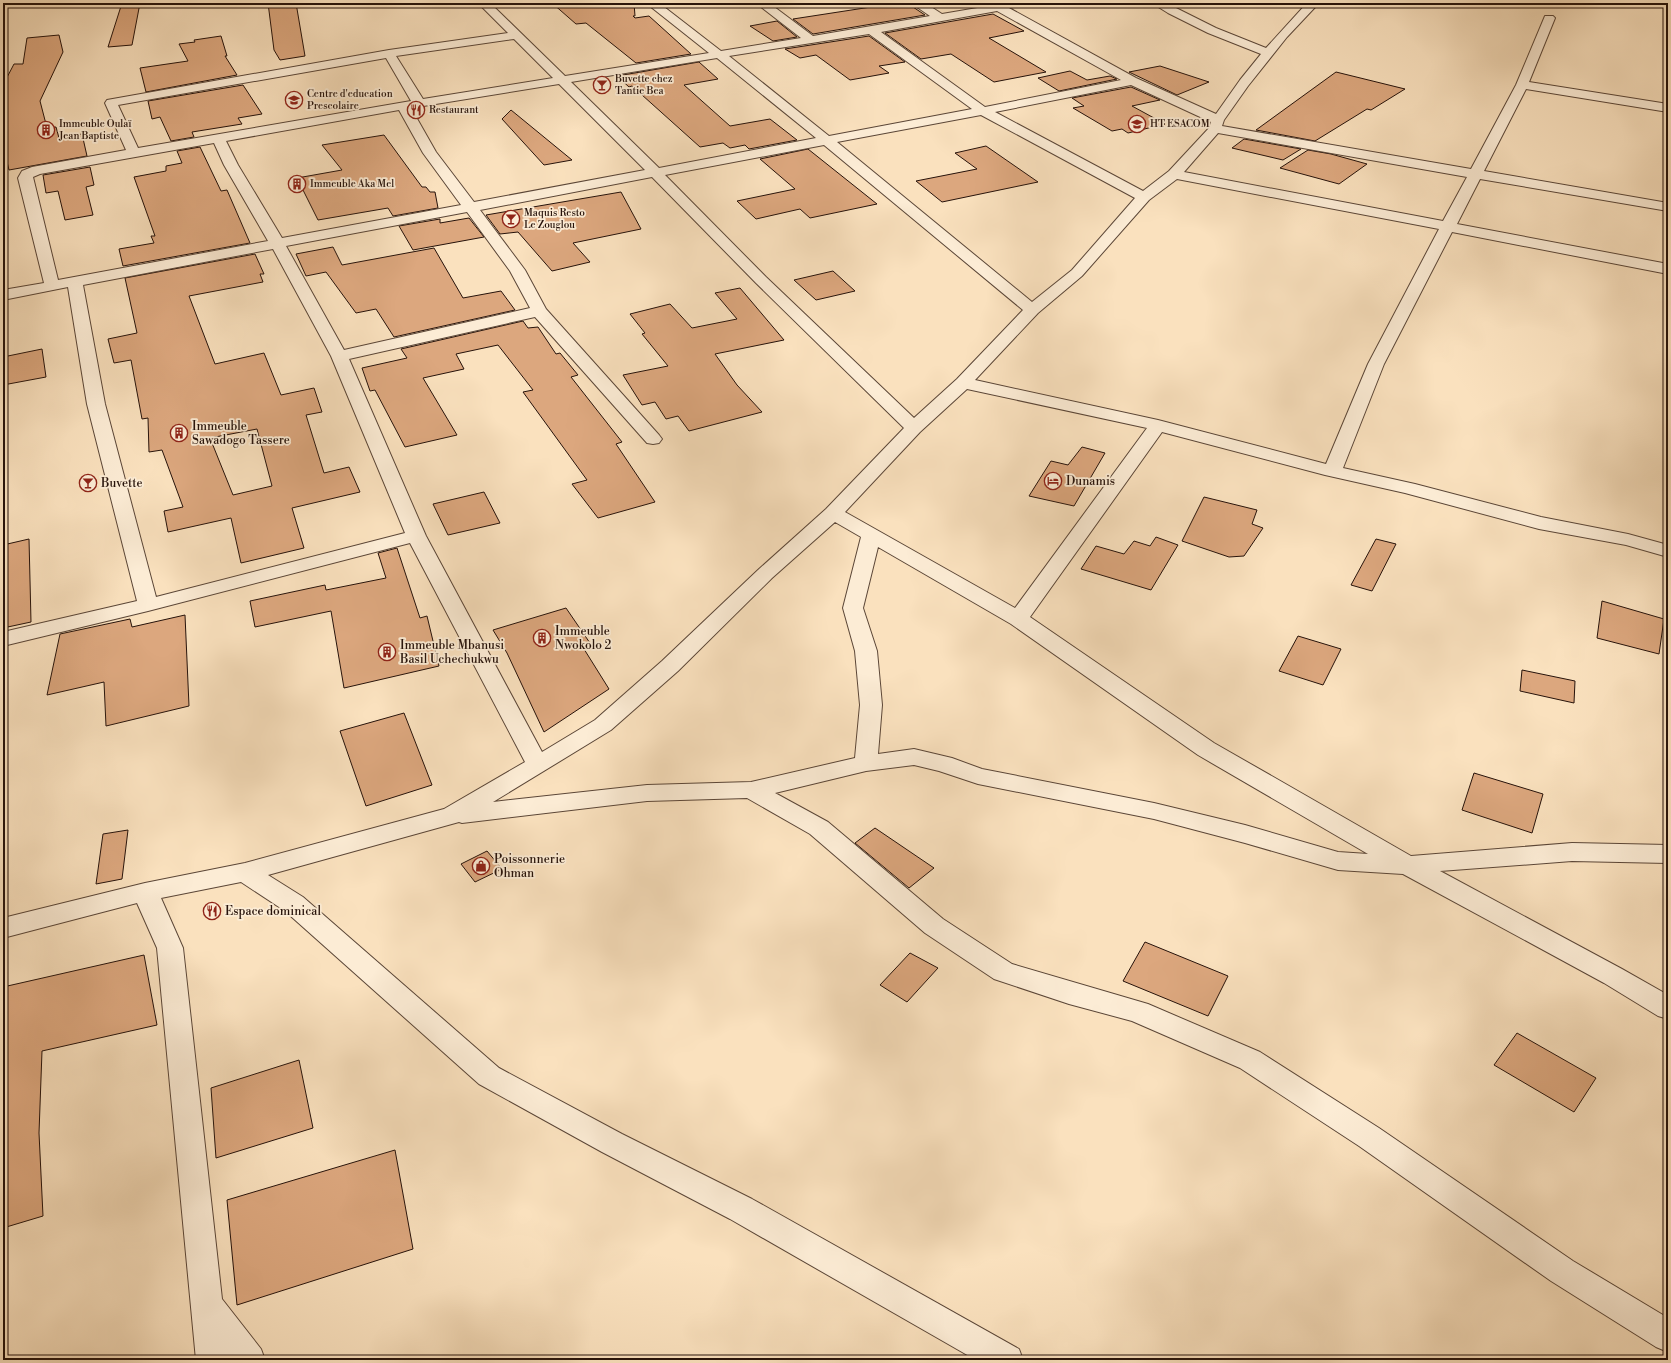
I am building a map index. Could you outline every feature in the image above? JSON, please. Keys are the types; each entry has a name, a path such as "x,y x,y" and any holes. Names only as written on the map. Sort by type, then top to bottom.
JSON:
{"street":[{"path":"484,3 656,172 761,280 914,428"},
{"path":"652,3 720,54 828,140 1032,310"},
{"path":"762,3 811,40"},
{"path":"916,3 940,18"},
{"path":"52,286 25,178 27,174 37,170 419,103 871,30 940,18 995,5 1021,3"},
{"path":"1158,3 1208,30 1238,43 1269,53"},
{"path":"452,815 603,725 670,666 765,574 833,513 914,428 963,383 1032,310 1077,273 1144,197 1174,174 1216,124 1244,83 1283,35 1313,3"},
{"path":"995,5 1132,81 1216,124 1476,174 1668,207"},
{"path":"1332,471 1376,364 1522,85 1549,18"},
{"path":"871,30 983,112 1144,197"},
{"path":"134,153 111,103 389,54 516,35"},
{"path":"389,54 419,103"},
{"path":"3,295 983,112 1132,81"},
{"path":"1522,85 1668,108"},
{"path":"403,106 430,153 517,270 539,311 653,439"},
{"path":"219,139 231,165 339,356 416,536 538,765"},
{"path":"1174,174 1447,228 1668,269"},
{"path":"75,281 96,404 148,605"},
{"path":"339,356 539,311"},
{"path":"963,383 1158,425 1332,471 1408,488 1539,523 1628,540 1668,551"},
{"path":"1018,619 1158,425"},
{"path":"833,513 1018,619 1206,749 1407,865 1613,976 1668,1008"},
{"path":"866,763 871,705 866,651 853,608 871,535"},
{"path":"3,639 148,605 416,536"},
{"path":"3,928 145,892 244,872 452,815 647,794 751,790 866,763 914,757 944,764 978,776 1154,811 1245,834 1338,861 1407,865 1572,852 1668,854"},
{"path":"751,790 819,828 934,926 1003,972 1138,1012 1250,1060 1369,1137 1562,1271 1668,1336"},
{"path":"244,872 294,904 489,1076 741,1210 1008,1360"},
{"path":"145,892 170,948 212,1360"},
{"path":"206,1304 249,1360"}],"building":[{"path":"122,3 140,3 132,45 108,47"},
{"path":"268,3 296,3 305,56 280,60 274,50"},
{"path":"552,3 634,3 635,16 633,16 635,18 649,16 691,54 636,63 586,23 576,24"},
{"path":"897,3 907,3 925,15 813,34 793,19"},
{"path":"993,14 1024,31 989,38 1046,72 994,82 951,54 921,59 885,33"},
{"path":"777,21 797,37 773,41 750,26"},
{"path":"59,35 63,52 40,101 47,128 56,127 59,138 82,134 87,156 9,170 3,145 3,85 14,64 23,64 27,38"},
{"path":"221,36 227,56 225,56 237,75 146,92 140,68 188,61 179,44"},
{"path":"869,36 905,62 879,66 889,73 850,80 816,55 800,58 785,49"},
{"path":"699,62 718,79 684,85 730,126 770,119 797,140 749,149 745,145 730,148 723,143 700,147 632,86 629,87 617,76"},
{"path":"1160,66 1209,82 1177,95 1129,72"},
{"path":"1070,71 1087,80 1110,76 1117,79 1059,91 1038,78"},
{"path":"1336,72 1405,89 1371,110 1367,109 1315,141 1256,130"},
{"path":"243,85 262,114 238,118 242,124 192,132 194,137 171,141 160,117 152,119 148,101"},
{"path":"1131,87 1160,100 1132,106 1165,124 1128,133 1122,129 1112,131 1073,108 1084,106 1072,98"},
{"path":"511,110 572,160 544,165 502,119"},
{"path":"384,135 422,187 426,187 430,192 435,192 438,208 393,216 388,208 318,220 297,178 342,170 322,145"},
{"path":"1244,139 1301,149 1283,160 1232,148"},
{"path":"986,146 1038,182 942,202 916,181 977,169 955,153"},
{"path":"200,147 221,191 227,190 250,243 123,266 119,249 154,243 151,236 155,236 134,177 166,171 166,166 182,163 177,151"},
{"path":"808,149 877,204 810,218 800,209 756,219 737,201 795,189 760,159"},
{"path":"1308,150 1331,154 1367,164 1339,184 1280,168"},
{"path":"90,167 94,185 86,187 93,215 65,220 58,191 46,193 43,175"},
{"path":"621,192 641,229 573,243 590,262 552,271 518,232 500,234 486,215"},
{"path":"469,218 484,237 413,250 399,226 440,219 440,223"},
{"path":"333,247 342,265 434,248 463,298 501,291 515,310 394,337 376,309 356,313 326,272 306,276 296,254"},
{"path":"255,254 264,274 260,274 263,282 189,296 215,364 264,353 281,395 314,388 322,412 306,415 324,473 349,467 360,492 292,508 304,548 241,563 231,518 168,532 164,511 183,507 162,450 149,452 148,418 142,419 131,360 114,363 108,339 137,333 125,278","holes":["257,429 272,486 233,495 210,438"]},
{"path":"833,271 855,291 816,300 794,280"},
{"path":"740,288 784,340 715,354 737,385 762,412 689,431 678,416 666,419 655,402 642,405 623,375 668,366 642,334 645,333 630,314 670,304 692,328 737,319 715,293"},
{"path":"523,321 528,328 538,327 556,354 560,353 578,375 571,377 622,442 616,444 655,502 598,518 572,484 587,480 523,392 533,390 498,345 456,354 464,369 423,378 457,435 405,447 375,390 370,391 362,368 407,358 401,349"},
{"path":"42,349 46,377 3,385 3,357"},
{"path":"1082,447 1105,453 1074,506 1029,496 1051,461 1068,465"},
{"path":"484,492 500,523 448,535 433,504"},
{"path":"1204,497 1257,510 1252,524 1263,528 1244,556 1229,557 1182,541"},
{"path":"1156,537 1178,545 1151,590 1081,569 1096,546 1124,554 1134,541 1150,546"},
{"path":"29,539 31,622 3,628 3,545"},
{"path":"1376,539 1396,544 1372,591 1351,585"},
{"path":"397,548 420,618 427,616 439,666 344,688 331,611 255,627 250,601 325,585 326,590 386,578 378,553"},
{"path":"1602,601 1664,619 1659,654 1597,638"},
{"path":"566,608 592,646 584,649 609,689 544,732 507,653 493,630"},
{"path":"185,615 189,706 106,726 104,682 47,695 60,634 130,619 132,627"},
{"path":"1298,636 1341,649 1323,685 1279,671"},
{"path":"1522,670 1575,681 1574,703 1520,691"},
{"path":"404,713 432,785 366,806 340,731"},
{"path":"1474,773 1543,794 1532,833 1462,810"},
{"path":"875,828 934,868 909,888 855,843"},
{"path":"128,830 122,879 96,884 103,834"},
{"path":"487,851 502,869 475,882 461,864"},
{"path":"1145,942 1228,976 1208,1016 1123,981"},
{"path":"910,953 938,968 907,1002 880,985"},
{"path":"144,955 157,1025 42,1051 39,1133 43,1216 3,1228 3,987"},
{"path":"1517,1033 1596,1078 1574,1112 1494,1065"},
{"path":"299,1060 313,1128 216,1158 211,1088"},
{"path":"395,1150 413,1249 237,1305 227,1200"}],"place":[{"name":"Buvette chez Tantie Bea","path":"602,85"},
{"name":"Centre d'education Prescolaire","path":"294,100"},
{"name":"Restaurant","path":"416,110"},
{"name":"HT ESACOM","path":"1137,124"},
{"name":"Immeuble Oulaï Jean Baptiste","path":"46,130"},
{"name":"Immeuble Aka Mel","path":"297,184"},
{"name":"Maquis Resto Le Zouglou","path":"511,219"},
{"name":"Immeuble Sawadogo Tassere","path":"179,433"},
{"name":"Dunamis","path":"1053,481"},
{"name":"Buvette","path":"88,483"},
{"name":"Immeuble Nwokolo 2","path":"542,638"},
{"name":"Immeuble Mbanusi Basil Uchechukwu","path":"387,652"},
{"name":"Poissonnerie Ohman","path":"481,866"},
{"name":"Espace dominical","path":"212,911"}]}
